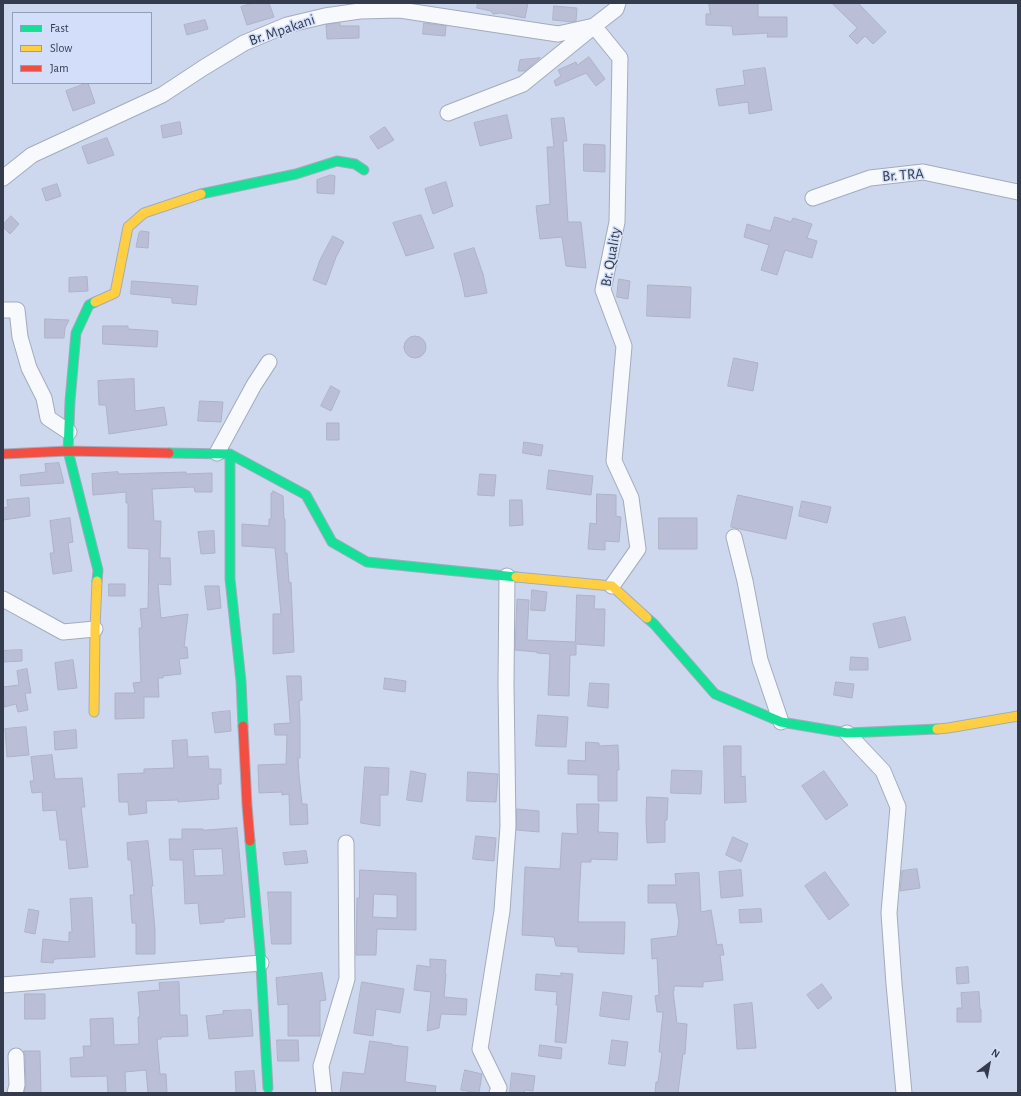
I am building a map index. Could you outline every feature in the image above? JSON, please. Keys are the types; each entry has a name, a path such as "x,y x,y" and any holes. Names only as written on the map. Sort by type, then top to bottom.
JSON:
{"street":[{"path":"448,112 523,84 616,10 618,3"},
{"name":"Br. Mpakani","path":"3,178 32,155 162,95 244,43 287,25 325,16 360,11 400,10 558,34 594,26"},
{"name":"Br. Quality","path":"594,26 620,58 617,222 603,290 624,346 614,461 631,498 638,549 612,586"},
{"path":"94,712 94,629 98,570 68,451 70,401 76,333 89,305 115,293 128,227 144,213 200,194 296,174 337,161 354,164 364,170"},
{"name":"Br. TRA","path":"813,198 870,178 923,172 1018,192"},
{"path":"3,310 17,310 20,337 29,368 44,398 48,418 69,432"},
{"path":"268,362 254,385 224,454 230,579 241,681 247,806 261,963 268,1088"},
{"path":"3,454 68,451 224,454 306,495 332,542 367,562 612,586 654,624 715,694 781,722 847,733 948,728 1018,716"},
{"path":"734,537 745,581 760,660 781,722"},
{"path":"497,1093 499,1088 480,1049 502,910 508,826 506,684 507,576"},
{"path":"3,599 63,632 94,629"},
{"path":"847,733 883,772 898,807 889,913 904,1093"},
{"path":"324,1093 321,1066 347,979 346,842"},
{"path":"3,985 261,963"},
{"path":"15,1093 17,1085 16,1056"}],"building":[{"path":"253,3 269,3 274,17 247,25 241,7"},
{"path":"478,3 528,3 525,18 500,13 493,14 491,11 477,8"},
{"path":"709,3 758,3 758,17 787,17 787,37 767,37 768,33 733,35 732,26 706,25 706,14 710,14"},
{"path":"832,3 858,3 886,32 873,44 865,36 857,44 849,36 857,28"},
{"path":"554,6 577,8 576,21 553,20"},
{"path":"205,20 208,29 187,35 184,25"},
{"path":"340,23 340,26 359,26 359,38 327,39 326,25"},
{"path":"424,23 446,26 445,36 423,34"},
{"path":"589,57 605,79 596,86 586,73 556,86 554,81 561,76 558,70 576,62 577,65"},
{"path":"540,58 525,71 518,71 520,60"},
{"path":"765,68 772,110 749,114 748,102 719,106 716,89 745,85 743,71"},
{"path":"88,84 95,103 73,111 66,91"},
{"path":"507,115 512,138 480,146 474,123"},
{"path":"564,118 567,141 563,141 568,222 581,222 586,268 566,266 562,237 540,239 536,206 550,204 547,147 554,147 551,119"},
{"path":"180,122 182,134 163,138 161,126"},
{"path":"385,127 394,140 378,149 370,137"},
{"path":"107,138 114,155 88,164 82,147"},
{"path":"584,144 605,145 605,172 584,171"},
{"path":"331,175 335,176 334,194 317,193 317,180"},
{"path":"446,182 453,206 433,214 425,189"},
{"path":"57,184 61,196 46,201 42,189"},
{"path":"421,215 434,248 406,256 393,223"},
{"path":"11,216 19,224 10,234 3,227 3,225"},
{"path":"775,217 791,222 793,218 812,224 807,238 817,241 812,258 785,250 777,275 761,270 769,245 744,237 747,224 770,231"},
{"path":"141,231 149,232 148,248 136,247 139,233"},
{"path":"333,236 344,242 336,257 326,285 313,280 320,260"},
{"path":"474,248 483,274 487,293 465,297 454,254"},
{"path":"87,277 88,291 69,292 69,278"},
{"path":"619,279 630,281 628,299 617,297"},
{"path":"132,281 198,286 196,305 172,303 172,298 131,294"},
{"path":"648,285 691,287 690,318 647,316"},
{"path":"45,319 69,320 65,328 64,338 45,338"},
{"path":"103,326 128,326 128,329 158,331 157,347 103,344"},
{"path":"415,336 423,339 426,347 423,355 415,358 407,355 404,347 407,339"},
{"path":"734,358 758,363 753,391 728,386"},
{"path":"134,379 135,411 164,407 167,425 109,434 106,405 99,405 98,381"},
{"path":"331,386 340,391 331,411 321,406"},
{"path":"200,401 223,402 221,422 198,421"},
{"path":"327,423 339,423 339,440 327,440"},
{"path":"524,442 543,445 541,456 523,453"},
{"path":"59,463 64,483 21,486 20,475 46,472 45,464"},
{"path":"549,470 593,476 591,495 547,489"},
{"path":"118,472 119,474 186,472 186,474 212,473 212,492 195,492 194,487 152,489 154,521 161,521 160,558 170,558 171,585 158,584 161,618 188,614 184,647 187,647 188,658 179,659 181,674 158,678 159,697 144,697 144,718 115,719 115,693 135,693 133,683 141,682 139,628 142,628 140,609 148,608 149,549 128,548 128,503 126,503 126,492 93,495 92,474"},
{"path":"480,474 496,475 494,496 478,495"},
{"path":"273,491 283,496 285,553 287,553 289,583 291,582 294,652 273,654 273,614 281,614 275,548 242,546 242,524 269,526 269,519 271,519 271,493 273,493"},
{"path":"597,494 616,495 616,516 621,517 619,542 605,541 605,550 588,549 590,523 596,524"},
{"path":"738,495 793,507 786,539 731,527"},
{"path":"29,498 30,516 3,520 3,508 8,507 7,500"},
{"path":"510,500 522,500 523,525 510,526"},
{"path":"802,501 831,507 827,523 799,516"},
{"path":"70,518 73,542 68,543 72,571 53,574 50,553 54,553 50,521"},
{"path":"659,518 697,518 697,549 659,549"},
{"path":"214,531 215,553 201,554 198,532"},
{"path":"109,584 125,584 125,596 109,596"},
{"path":"205,586 219,586 221,608 208,610"},
{"path":"532,590 547,592 545,611 531,610"},
{"path":"577,595 595,596 594,609 605,609 604,646 576,644 576,655 570,655 569,696 548,695 550,654 515,650 517,599 529,600 527,640 575,642"},
{"path":"905,617 911,640 879,648 873,624"},
{"path":"22,650 22,661 4,662 3,651"},
{"path":"851,657 868,658 868,670 850,670"},
{"path":"73,660 77,688 58,690 55,663"},
{"path":"27,669 31,693 25,693 28,710 18,712 16,704 4,707 3,687 19,685 17,671"},
{"path":"287,676 301,676 302,700 299,701 300,758 298,758 302,804 307,804 308,824 290,825 289,794 282,795 282,792 259,793 258,765 286,764 287,735 275,735 274,724 290,723"},
{"path":"385,678 406,681 405,692 384,689"},
{"path":"836,682 854,684 852,698 834,695"},
{"path":"590,683 609,684 608,708 588,706"},
{"path":"230,711 231,731 215,733 212,713"},
{"path":"538,715 568,717 566,747 536,746"},
{"path":"26,727 29,755 7,757 5,729"},
{"path":"76,730 77,748 55,750 54,732"},
{"path":"187,740 188,757 208,756 209,769 221,769 221,784 218,784 219,799 178,802 178,800 146,801 147,813 129,815 128,802 119,802 118,774 144,773 144,769 174,768 172,741"},
{"path":"586,742 599,743 599,746 618,745 619,770 617,770 617,801 598,801 598,775 568,774 568,760 585,761"},
{"path":"724,746 741,746 741,777 745,776 746,802 725,803"},
{"path":"52,755 55,779 82,778 85,807 81,807 88,867 69,869 66,840 60,840 56,810 43,811 42,792 32,793 30,781 34,781 31,757"},
{"path":"365,767 389,768 388,795 380,795 380,826 361,823"},
{"path":"672,770 702,771 701,794 671,793"},
{"path":"411,771 426,774 422,802 407,800"},
{"path":"824,771 848,805 826,820 802,786"},
{"path":"468,772 498,774 496,802 467,801"},
{"path":"647,797 668,798 667,820 665,820 665,842 647,843"},
{"path":"577,804 599,804 598,832 618,833 617,860 591,859 591,862 581,862 578,922 625,922 624,954 578,952 578,947 556,946 554,937 522,935 525,867 560,869 562,833 577,834"},
{"path":"517,809 539,811 539,832 517,830"},
{"path":"237,828 245,917 224,919 224,922 200,924 198,903 185,904 183,860 170,860 169,839 182,839 182,829 203,830","holes":["222,849 224,875 195,876 193,850"]},
{"path":"476,836 496,838 494,861 473,859"},
{"path":"733,837 748,844 741,862 726,855"},
{"path":"148,841 153,886 151,886 155,930 155,954 136,954 136,923 132,923 130,895 134,895 131,860 128,860 127,843"},
{"path":"306,851 308,863 285,865 283,853"},
{"path":"917,869 920,888 900,891 902,871"},
{"path":"360,870 416,873 416,930 377,929 376,955 356,955 357,898 359,898","holes":["374,894 397,895 397,918 373,917"]},
{"path":"741,870 743,896 721,898 719,872"},
{"path":"825,872 849,905 829,920 805,886"},
{"path":"699,873 701,912 711,910 717,945 722,944 724,955 720,955 723,980 703,982 703,987 674,986 673,991 677,1023 687,1024 685,1054 683,1054 678,1093 655,1093 662,1052 659,1052 663,1012 657,1012 655,996 659,995 657,958 652,959 651,939 677,936 679,922 676,903 648,903 648,885 676,885 675,874"},
{"path":"268,892 291,892 291,944 272,944"},
{"path":"92,898 95,957 54,959 53,963 41,962 43,939 69,942 69,932 72,932 70,899"},
{"path":"29,909 39,911 35,934 25,932"},
{"path":"761,909 762,922 740,923 739,910"},
{"path":"430,959 446,960 444,997 467,999 466,1015 441,1014 439,1028 427,1031 431,992 414,990 417,965 430,967"},
{"path":"968,967 969,983 957,984 956,968"},
{"path":"322,973 326,1000 320,1001 320,1036 288,1036 288,1004 278,1005 276,978"},
{"path":"561,973 573,974 566,1043 555,1042 558,1005 556,1005 557,992 535,990 536,974 561,976"},
{"path":"179,982 180,1015 187,1015 188,1036 161,1037 161,1039 157,1039 160,1074 166,1074 167,1093 148,1093 146,1070 125,1072 126,1093 108,1093 107,1076 71,1077 70,1058 84,1057 83,1046 91,1046 90,1019 113,1018 114,1045 139,1044 138,1017 140,1017 138,992 160,990 159,983"},
{"path":"362,982 404,989 400,1013 376,1009 373,1036 354,1033"},
{"path":"822,984 832,998 818,1009 807,995"},
{"path":"603,992 632,996 629,1020 600,1016"},
{"path":"979,992 981,1022 957,1022 957,1008 962,1008 961,993"},
{"path":"25,994 45,994 45,1019 25,1019"},
{"path":"752,1003 756,1048 737,1049 734,1005"},
{"path":"251,1010 253,1036 209,1039 206,1016 223,1014 223,1011"},
{"path":"277,1040 298,1040 299,1061 278,1061"},
{"path":"612,1040 628,1042 625,1066 609,1064"},
{"path":"370,1041 408,1047 405,1082 436,1086 435,1093 340,1093 343,1072 364,1074"},
{"path":"540,1045 562,1048 561,1059 539,1056"},
{"path":"24,1051 40,1051 41,1093 24,1093 26,1085"},
{"path":"465,1070 482,1074 479,1093 461,1090"},
{"path":"254,1071 256,1093 236,1093 235,1072"},
{"path":"512,1073 535,1076 533,1091 525,1090 524,1093 510,1093"}],"traffic: fast":[{"path":"201,194 296,174 337,161 355,164 364,170"},
{"path":"95,302 89,305 76,333 70,401 68,451 98,570 97,581"},
{"path":"169,453 230,454 306,495 332,542 367,562 516,577"},
{"path":"230,454 230,579 241,681 243,726"},
{"path":"647,618 654,624 715,694 781,722 847,733 937,729"},
{"path":"250,841 260,950 268,1088"}],"traffic: slow":[{"path":"95,302 115,293 128,227 144,213 201,194"},
{"path":"516,577 612,586 647,618"},
{"path":"94,712 97,581"},
{"path":"937,729 1018,716"}],"traffic: jam":[{"path":"3,454 68,451 169,453"},
{"path":"243,726 250,841"}]}
